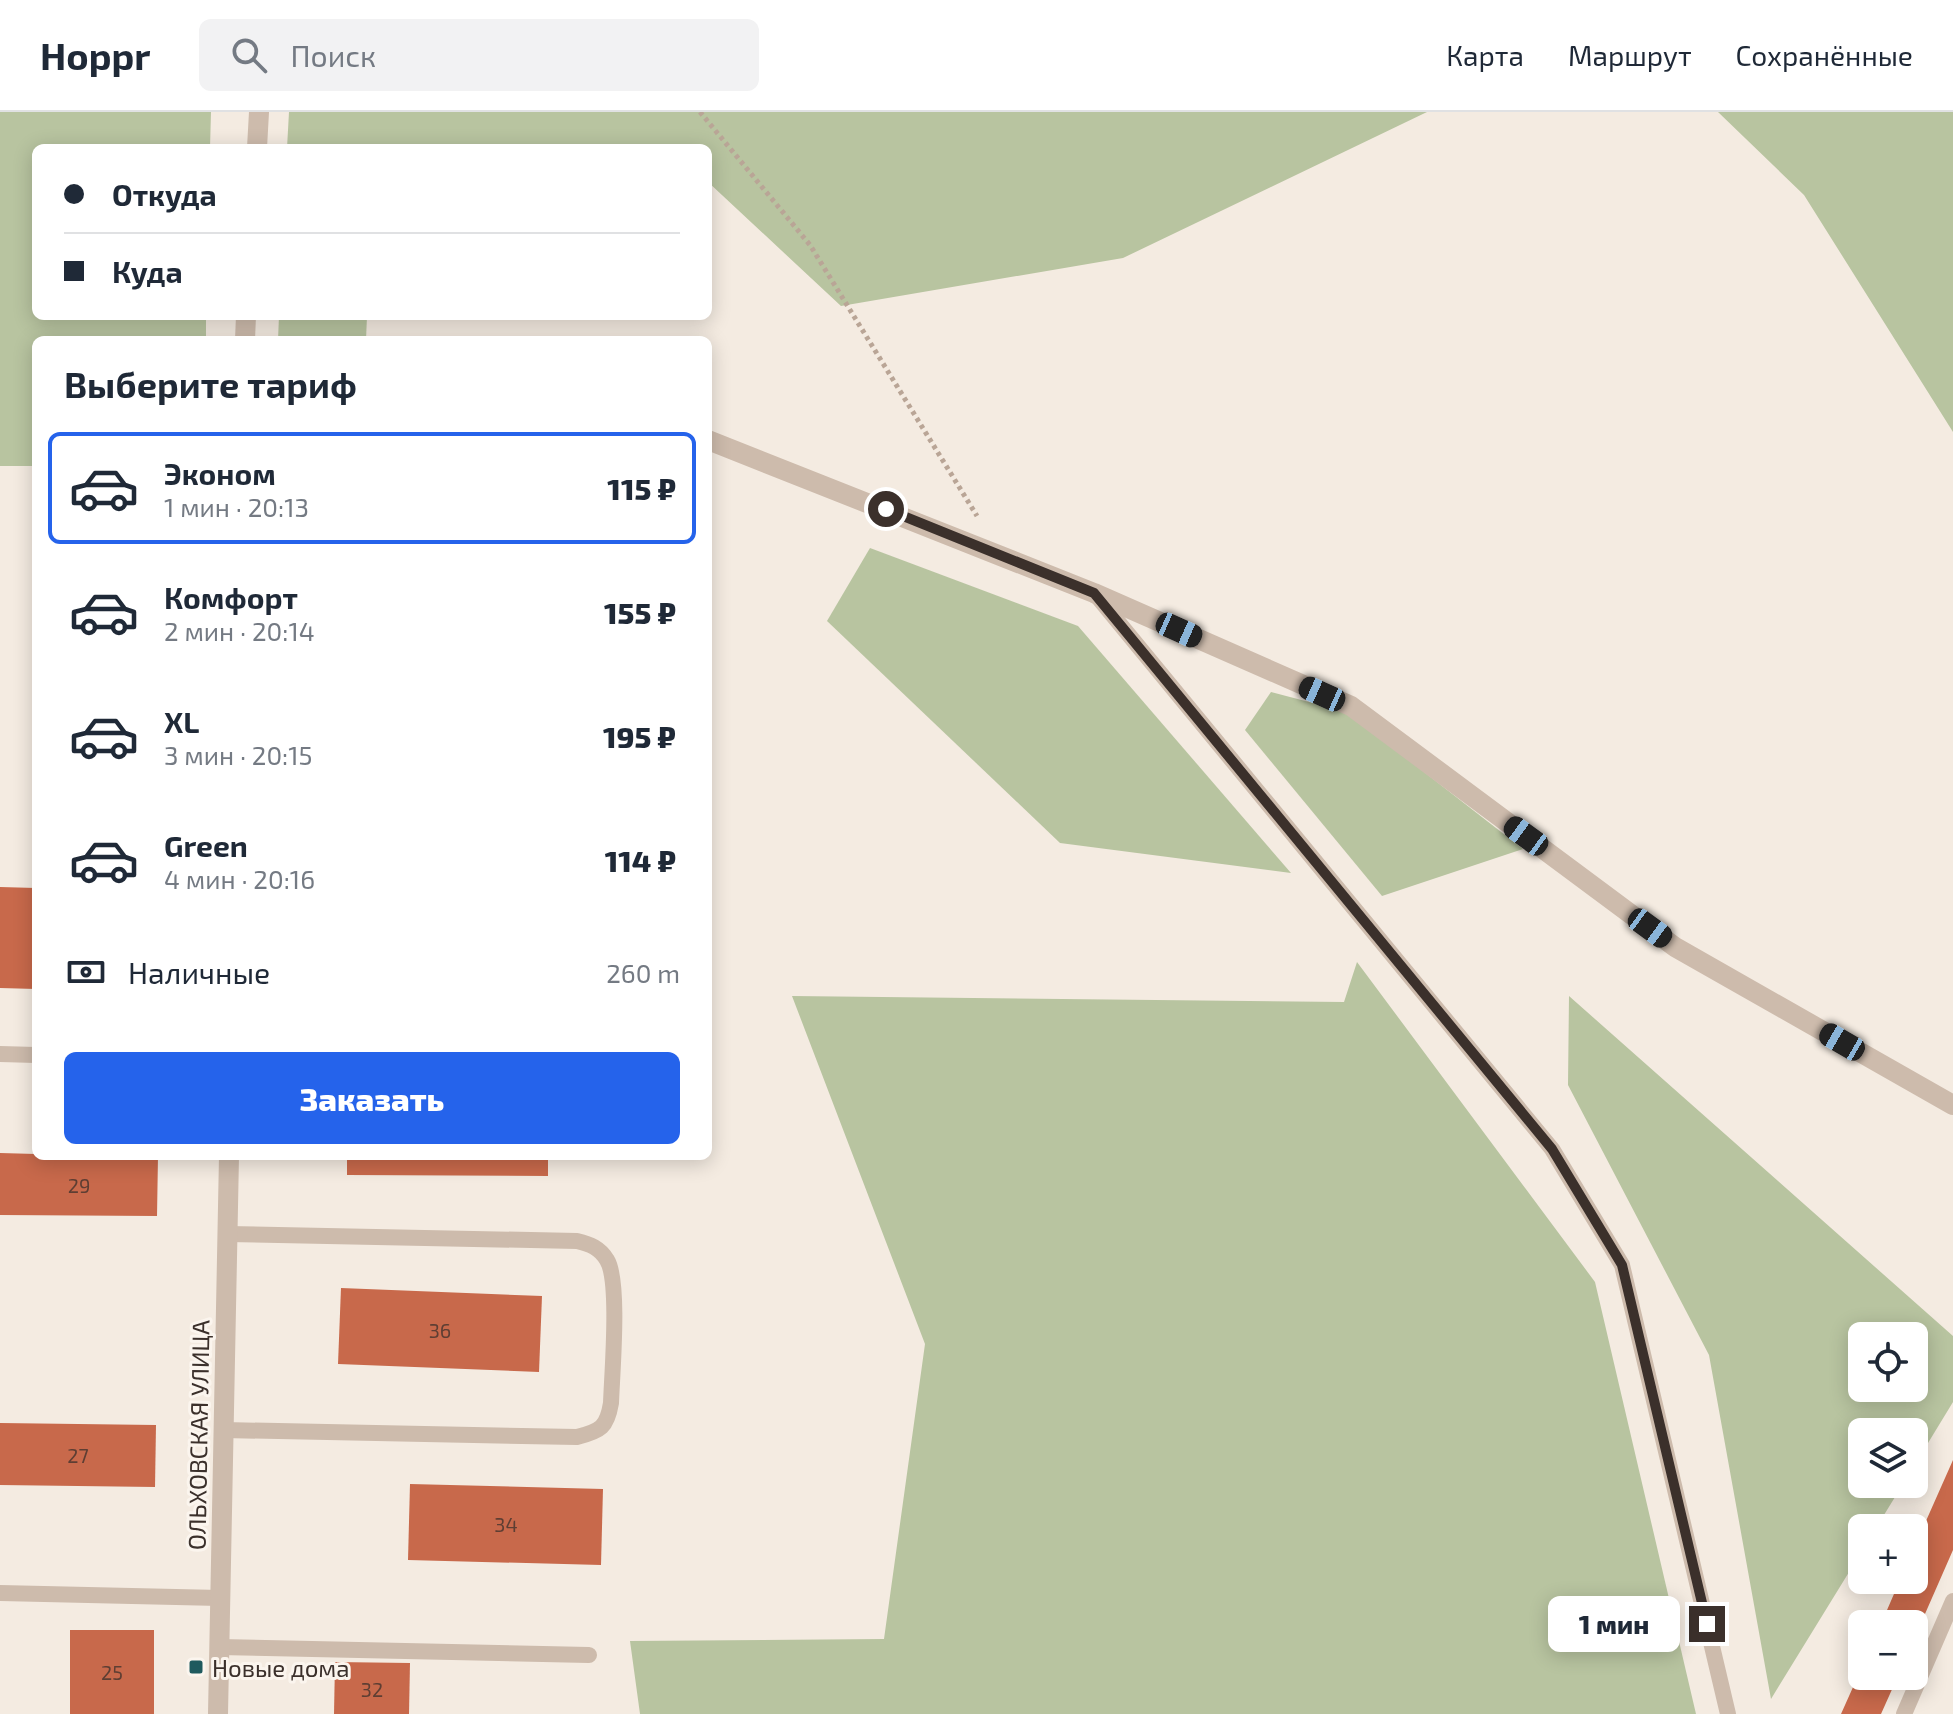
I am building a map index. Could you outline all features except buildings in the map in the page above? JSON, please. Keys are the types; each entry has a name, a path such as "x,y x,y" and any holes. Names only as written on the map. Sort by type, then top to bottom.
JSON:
{"street":[{"path":"257,144 259,112"},
{"path":"712,442 1094,593 1351,706 1675,947 1953,1105"},
{"name":"ОЛЬХОВСКАЯ УЛИЦА","path":"218,1714 229,1160"}],"lane":[{"path":"1094,593 1552,1149 1622,1265 1728,1714"},
{"path":"0,1054 32,1055"},
{"path":"224,1430 562,1437 595,1433 608,1421 611,1403 613,1280 608,1260 593,1244 577,1241 227,1234"},
{"path":"0,1593 220,1598"},
{"path":"1904,1714 1953,1601"},
{"path":"219,1647 589,1655"}],"path":[{"path":"700,112 810,245 1000,555"}],"green space":[{"path":"0,112 211,112 210,144 32,144 32,320 206,320 206,336 32,336 32,466 0,466"},
{"path":"289,112 1427,112 1123,258 841,306 712,186 712,144 287,144"},
{"path":"1718,112 1953,112 1953,432 1804,195"},
{"path":"279,320 367,320 366,336 278,336"},
{"path":"870,548 1078,626 1291,873 1060,843 827,621"},
{"path":"1271,692 1347,712 1523,849 1382,896 1245,730"},
{"path":"1357,962 1595,1282 1696,1714 640,1714 630,1641 884,1639 925,1344 792,996 1344,1002"},
{"path":"1569,996 1953,1336 1953,1402 1928,1443 1928,1418 1848,1418 1848,1498 1894,1498 1885,1514 1848,1514 1848,1574 1771,1699 1709,1355 1568,1085"}],"place":[{"name":"Новые дома","path":"196,1667"}],"route":[{"path":"886,509 1094,593 1552,1149 1622,1265 1707,1624"}]}
